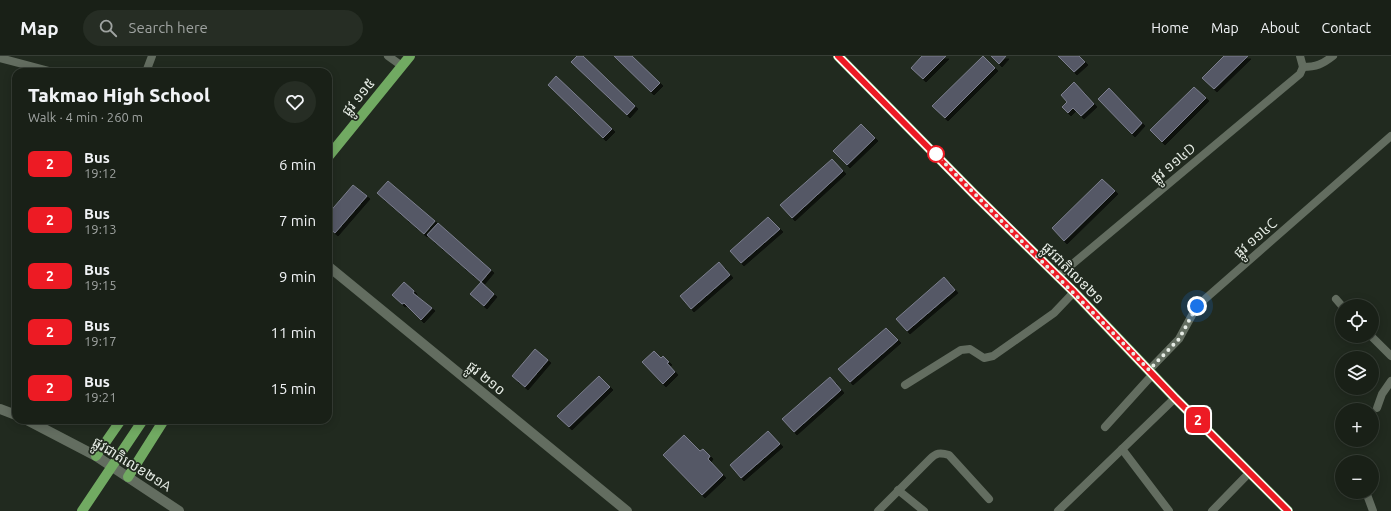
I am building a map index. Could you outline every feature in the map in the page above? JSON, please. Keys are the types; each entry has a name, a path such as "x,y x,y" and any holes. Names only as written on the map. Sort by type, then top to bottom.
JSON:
{"main road":[{"name":"ផ្លូវ ១១៥","path":"332,152 410,56"},
{"name":"ផ្លូវជាតិលេខ២១","path":"838,56 1057,277 1074,292 1175,398 1288,511"},
{"path":"96,456 118,424"},
{"path":"82,511 140,424"},
{"path":"128,477 161,424"}],"street":[{"path":"148,68 152,56"},
{"path":"388,56 402,66"},
{"path":"1300,56 1303,67 1316,67 1323,64 1333,56"},
{"path":"0,58 38,68"},
{"name":"ផ្លូវ ១១៤D","path":"1057,277 1300,74 1303,67"},
{"name":"ផ្លូវ ១១៤C","path":"1105,428 1179,339 1197,306 1391,136"},
{"name":"ផ្លូវ ២១០","path":"332,269 627,511"},
{"path":"905,385 961,350 970,349 984,358 993,356 1054,313 1074,292"},
{"path":"1378,343 1391,356"},
{"path":"1379,403 1382,394 1391,381"},
{"path":"1058,511 1175,398"},
{"path":"0,408 12,413"},
{"name":"ផ្លូវជាតិលេខ២១A","path":"35,424 96,456 179,511"},
{"path":"1122,450 1169,511"},
{"path":"878,511 935,454 942,452 949,455 989,499"},
{"path":"1212,511 1250,472"},
{"path":"898,490 924,511"},
{"path":"1369,499 1373,511"}],"building":[{"path":"577,56 583,56 635,106 627,115 571,62"},
{"path":"614,56 632,56 660,83 651,92"},
{"path":"922,56 946,56 923,79 911,68"},
{"path":"983,56 995,68 945,118 932,106"},
{"path":"991,56 1006,56 999,64"},
{"path":"1058,56 1079,56 1085,62 1074,72"},
{"path":"1224,56 1248,56 1214,89 1202,78"},
{"path":"556,76 612,129 603,138 548,85"},
{"path":"1074,82 1094,104 1081,116 1073,108 1068,113 1062,107 1067,102 1061,95"},
{"path":"1194,87 1206,98 1162,142 1150,130"},
{"path":"1109,88 1142,123 1132,134 1098,99"},
{"path":"861,124 875,138 847,165 833,151"},
{"path":"832,159 843,171 792,218 780,205"},
{"path":"1102,179 1115,191 1064,241 1052,228"},
{"path":"388,181 435,221 424,234 377,193"},
{"path":"353,185 367,196 335,233 332,230 332,209"},
{"path":"768,217 780,229 741,263 730,251"},
{"path":"438,223 491,270 481,282 427,235"},
{"path":"719,262 730,275 691,309 680,296"},
{"path":"944,277 955,290 907,331 896,319"},
{"path":"404,282 414,291 413,293 432,308 421,320 404,303 402,304 392,295"},
{"path":"481,282 494,294 484,306 470,294"},
{"path":"886,328 898,340 850,382 838,369"},
{"path":"535,349 548,360 525,387 512,376"},
{"path":"654,351 661,358 663,356 669,362 667,363 675,372 663,384 642,362"},
{"path":"599,376 610,387 569,427 557,416"},
{"path":"830,377 841,390 794,432 782,419"},
{"path":"768,431 780,444 741,478 730,465"},
{"path":"684,435 700,451 703,449 710,456 708,459 723,475 702,495 663,455"}],"bus line":[{"name":"2","path":"838,56 1057,277 1074,292 1175,398 1288,511"}],"route":[{"path":"936,154 985,206 1074,292 1149,370 1179,339 1189,318 1197,306"}]}
